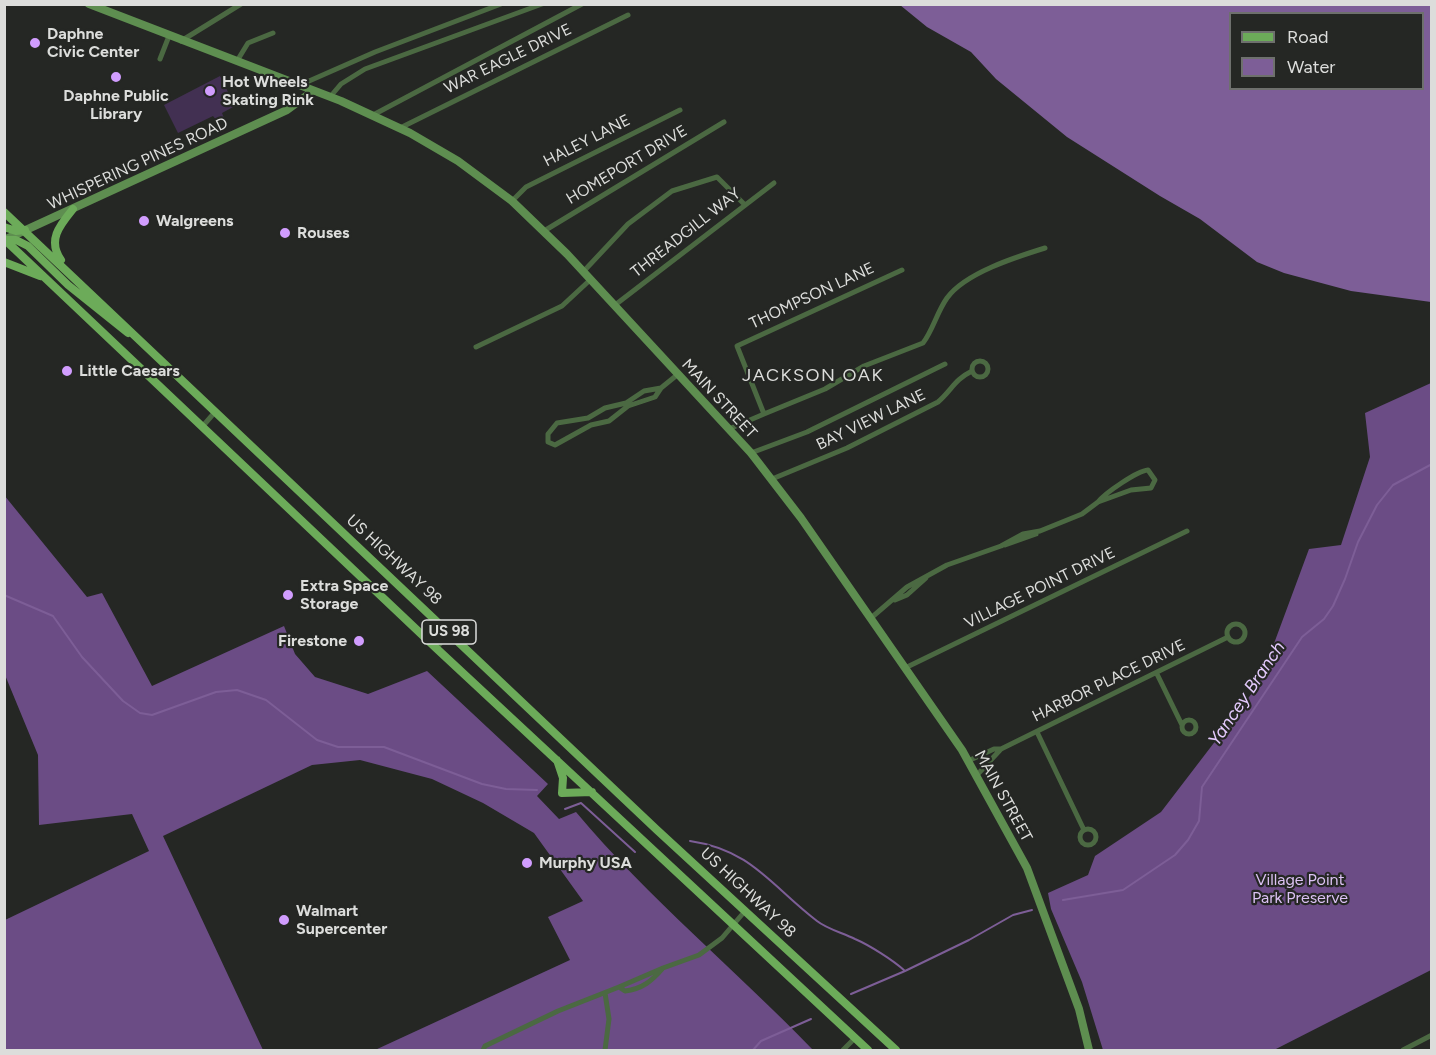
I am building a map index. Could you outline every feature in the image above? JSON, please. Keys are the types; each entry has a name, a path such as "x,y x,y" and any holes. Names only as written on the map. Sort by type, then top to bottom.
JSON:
{"main road":[{"name":"MAIN STREET","path":"90,4 373,115 458,161 512,201 615,305 751,453 772,479 872,618 969,761 1027,868 1079,1009 1089,1050"},
{"name":"WHISPERING PINES ROAD","path":"5,240 287,110 313,91"},
{"path":"69,273 54,245 56,231 73,209"},
{"name":"US HIGHWAY 98","path":"4,212 895,1050"},
{"path":"4,227 16,231 25,230"},
{"path":"5,240 16,240 28,246 116,326 143,343"},
{"name":"US HIGHWAY 98","path":"5,240 436,648 868,1050"},
{"path":"4,262 47,279"},
{"path":"557,759 563,778 562,793 593,792"}],"street":[{"path":"181,41 242,4"},
{"path":"300,85 375,52 501,4"},
{"path":"330,97 341,84 365,69 411,50 542,4"},
{"path":"373,115 582,4"},
{"name":"WAR EAGLE DRIVE","path":"400,128 628,15"},
{"path":"237,61 248,43 273,33"},
{"path":"160,59 169,36"},
{"name":"HALEY LANE","path":"512,201 525,187 680,110"},
{"name":"HOMEPORT DRIVE","path":"544,231 724,122"},
{"path":"583,272 628,224 672,191 717,177 745,205"},
{"name":"THREADGILL WAY","path":"615,305 774,183"},
{"path":"729,429 825,389 864,366 923,343 941,306 955,288 1009,261 1044,248"},
{"name":"THOMPSON LANE","path":"764,414 737,346 902,270"},
{"path":"476,347 562,306 590,280"},
{"path":"751,453 807,432 945,364"},
{"name":"BAY VIEW LANE","path":"772,479 847,448 938,402 946,395 954,381 972,371"},
{"path":"627,405 609,421 591,425 555,446 548,442 548,434 557,423 588,418 605,408 655,397 661,388 677,375"},
{"path":"202,427 215,412"},
{"path":"588,418 591,425"},
{"path":"872,618 888,603 908,595 927,577 947,565 1001,546 1016,536 1040,531 1082,514 1111,490 1140,471 1148,470 1154,476 1154,484 1146,490 1131,490 1098,502"},
{"name":"VILLAGE POINT DRIVE","path":"905,668 1187,531"},
{"path":"436,648 450,633"},
{"name":"HARBOR PLACE DRIVE","path":"977,775 1001,749 1158,674 1228,637"},
{"path":"1158,674 1182,725"},
{"path":"1037,732 1084,830"},
{"name":"HARBOR PLACE DRIVE","path":"969,761 994,749 1001,749"},
{"path":"483,1050 485,1046 558,1011 699,955 722,938 745,911"},
{"path":"619,987 625,992 635,990 653,979 663,968"},
{"path":"605,993 609,1019 605,1050"},
{"path":"1403,1050 1431,1035"},
{"path":"843,1050 855,1038"}],"shaded area":[{"name":"Hot Wheels Skating Rink","path":"220,76 235,106 222,113 224,118 217,121 213,116 178,133 164,105"}],"green space":[{"name":"Village Point Park Preserve","path":"1431,383 1431,970 1274,1050 1103,1050 1082,982 1051,909 1048,893 1088,875 1095,856 1161,812 1259,684 1309,549 1341,545 1370,457 1365,413"},
{"path":"4,495 87,597 102,593 152,686 284,626 295,654 315,677 368,694 427,671 548,784 537,796 559,819 576,812 662,904 813,1050 375,1050 570,960 548,917 583,901 534,833 483,803 432,779 360,760 312,765 163,836 263,1050 5,1050 5,920 149,851 132,814 39,825 38,755 5,675"}],"water":[{"path":"900,5 1431,5 1431,302 1351,291 1284,273 1257,262 1200,219 1067,137 996,79 971,52 927,27"}],"waterway":[{"name":"Yancey Branch","path":"1063,900 1123,890 1175,855 1188,840 1199,821 1202,787 1302,637 1324,619 1333,606 1358,542 1377,505 1393,485 1432,464"},
{"name":"Yancey Branch","path":"4,595 53,616 82,657 123,701 140,713 152,715 216,692 237,690 266,700 317,740 338,747 384,747 482,784 506,789 537,790"},
{"name":"Yancey Branch","path":"565,809 581,803 635,852"},
{"name":"Yancey Branch","path":"690,841 730,852 745,861 760,871 821,924 867,945 905,971 969,940 1013,915 1032,910"},
{"path":"851,994 905,971"},
{"path":"753,1050 761,1041 811,1019"}],"place":[{"name":"Daphne Civic Center","path":"35,43"},
{"name":"Daphne Public Library","path":"116,77"},
{"name":"Hot Wheels Skating Rink","path":"210,91"},
{"name":"Walgreens","path":"144,221"},
{"name":"Rouses","path":"285,233"},
{"name":"Little Caesars","path":"67,371"},
{"name":"Extra Space Storage","path":"288,595"},
{"name":"Firestone","path":"359,641"},
{"name":"Murphy USA","path":"527,863"},
{"name":"Walmart Supercenter","path":"284,920"}],"district":[{"name":"JACKSON OAK","path":"813,376"}]}
